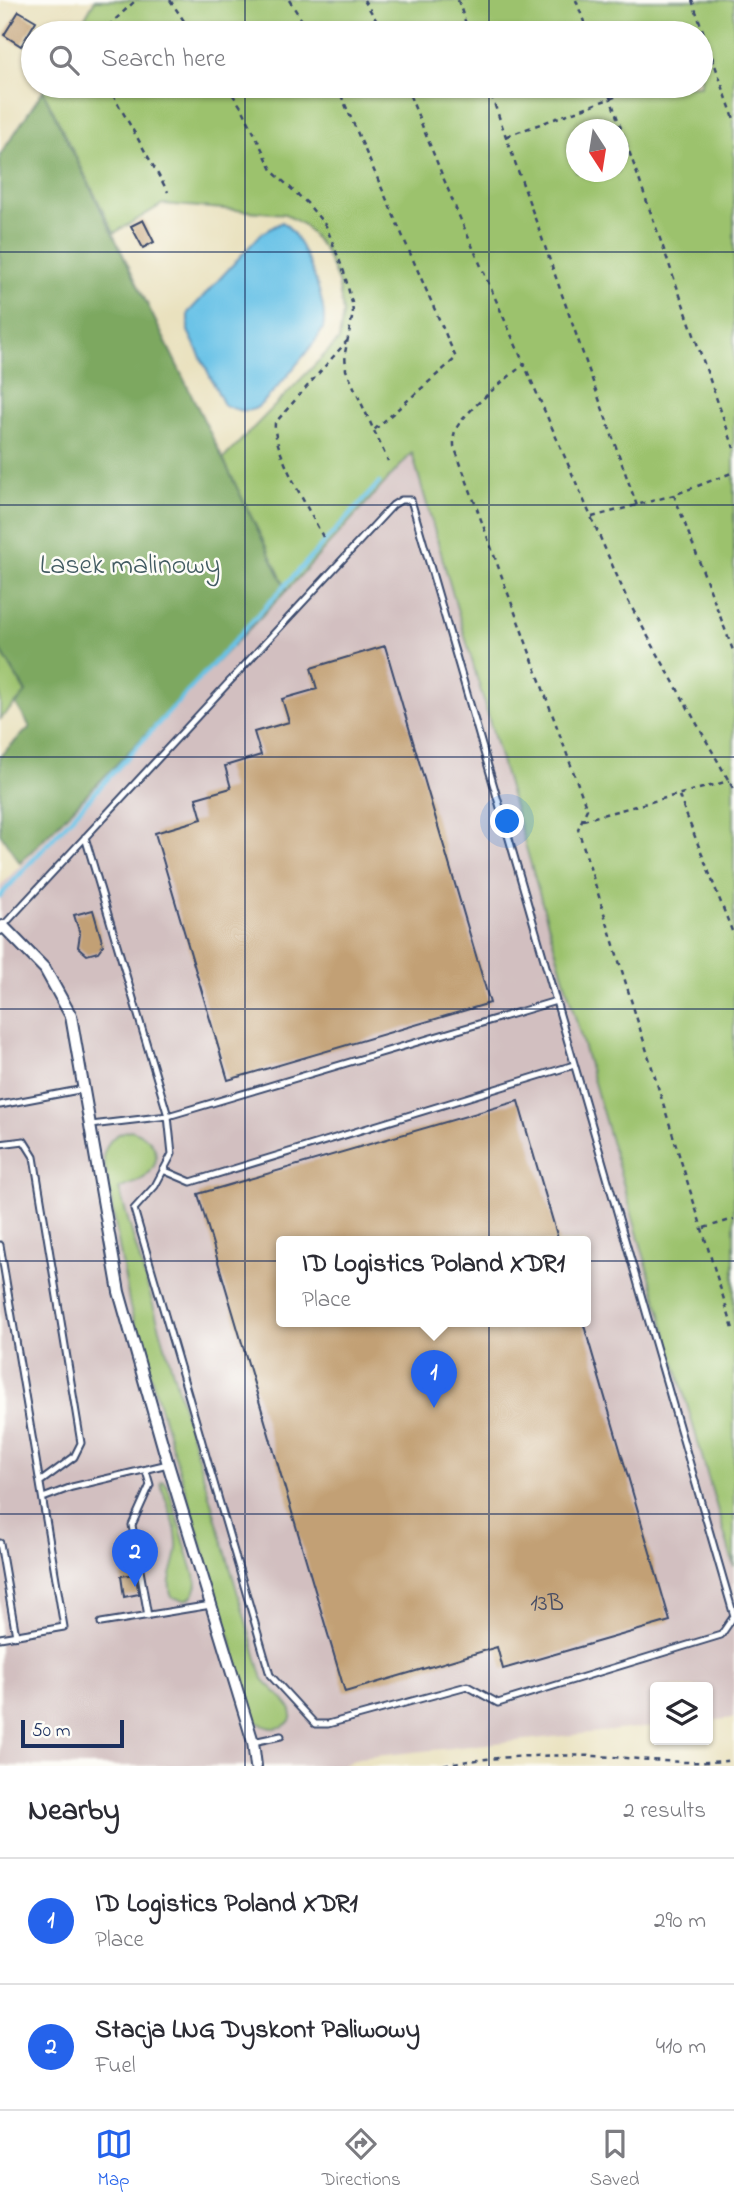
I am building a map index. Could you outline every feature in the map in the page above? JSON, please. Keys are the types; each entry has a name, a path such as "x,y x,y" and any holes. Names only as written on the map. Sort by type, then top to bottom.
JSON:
{"street":[{"path":"2,927 45,970 71,1016 119,1292 168,1464 253,1742 256,1766"}],"lane":[{"path":"2,927 85,837 393,505 401,500 411,500 734,1616 721,1635 498,1703 467,1686 328,1724 315,1724 270,1675 134,1209 155,1186 172,1154 168,1116 85,837"},
{"path":"91,1125 168,1116 556,1002"},
{"path":"163,1170 191,1182 574,1065"},
{"path":"0,1105 84,1089"},
{"path":"0,1144 24,1140 34,1157 81,1443 74,1457 40,1482"},
{"path":"0,1245 64,1627 0,1638"},
{"path":"43,1498 168,1464"},
{"path":"146,1471 150,1485 132,1525 148,1616"},
{"path":"0,1543 16,1636"},
{"path":"101,1623 211,1605"},
{"path":"253,1742 281,1736"}],"path":[{"path":"114,21 136,0"},
{"path":"170,0 184,21"},
{"path":"289,0 302,21"},
{"path":"364,0 377,21"},
{"path":"458,0 466,21"},
{"path":"576,0 584,21"},
{"path":"692,0 700,21"},
{"path":"714,61 734,119"},
{"path":"115,98 168,192"},
{"path":"235,98 273,172 307,203 326,226 344,272 352,303 346,370 388,461"},
{"path":"342,98 456,358 374,430"},
{"path":"411,98 456,209 526,363 628,601 734,790"},
{"path":"492,98 637,506"},
{"path":"506,136 611,98 734,447"},
{"path":"323,537 283,458 274,431 275,423 348,341"},
{"path":"526,363 498,385 457,427 454,446 587,809 578,829 734,1332"},
{"path":"592,517 674,495 734,472"},
{"path":"674,495 734,653"},
{"path":"582,820 729,781"},
{"path":"678,794 734,936"},
{"path":"703,1228 734,1219"},
{"path":"434,1766 512,1756 597,1756 674,1765 712,1765 734,1760"}],"shaded area":[{"path":"412,453 734,1567 734,1718 713,1720 713,1682 650,1682 650,1727 358,1758 342,1766 0,1766 0,886 287,590"}],"green space":[{"path":"95,0 734,0 734,1567 412,453 287,590 223,459 339,340 343,313 338,282 324,249 305,226 285,214 163,204 114,233 46,98 713,98 713,21 83,21"},
{"name":"Lasek malinowy","path":"38,98 46,98 287,590 20,863 0,833 0,756 30,727 16,704 26,692 0,649 0,155"},
{"path":"0,649 26,693 0,719"},
{"path":"130,1130 151,1142 156,1155 155,1162 152,1170 142,1179 119,1189 263,1679 281,1697 292,1714 287,1724 281,1727 267,1727 254,1718 130,1307 103,1156 112,1138"},
{"path":"164,1481 197,1585 191,1597 185,1599 172,1597 170,1591 177,1540 162,1488 161,1482"}],"water":[{"path":"282,222 297,240 312,271 322,304 323,328 291,372 260,405 246,411 238,410 224,405 188,331 188,313 262,233"}],"building":[{"path":"19,11 36,21 21,21 21,46 4,35"},
{"path":"143,220 154,242 143,248 131,226"},
{"path":"385,646 490,1003 228,1080 155,833 202,819 196,798 231,788 225,766 261,755 254,732 289,722 282,699 317,689 311,668"},
{"path":"93,910 103,945 98,952 87,955 78,947 80,934 74,915"},
{"path":"518,1101 557,1236 276,1236 276,1327 584,1327 670,1621 503,1669 497,1647 345,1692 198,1194"},
{"path":"135,1574 139,1594 124,1597 121,1576"}],"waterway":[{"path":"0,896 379,483"}],"place":[{"name":"ID Logistics Poland XDR1","path":"434,1408"},
{"name":"Stacja LNG Dyskont Paliwowy","path":"135,1587"}]}
